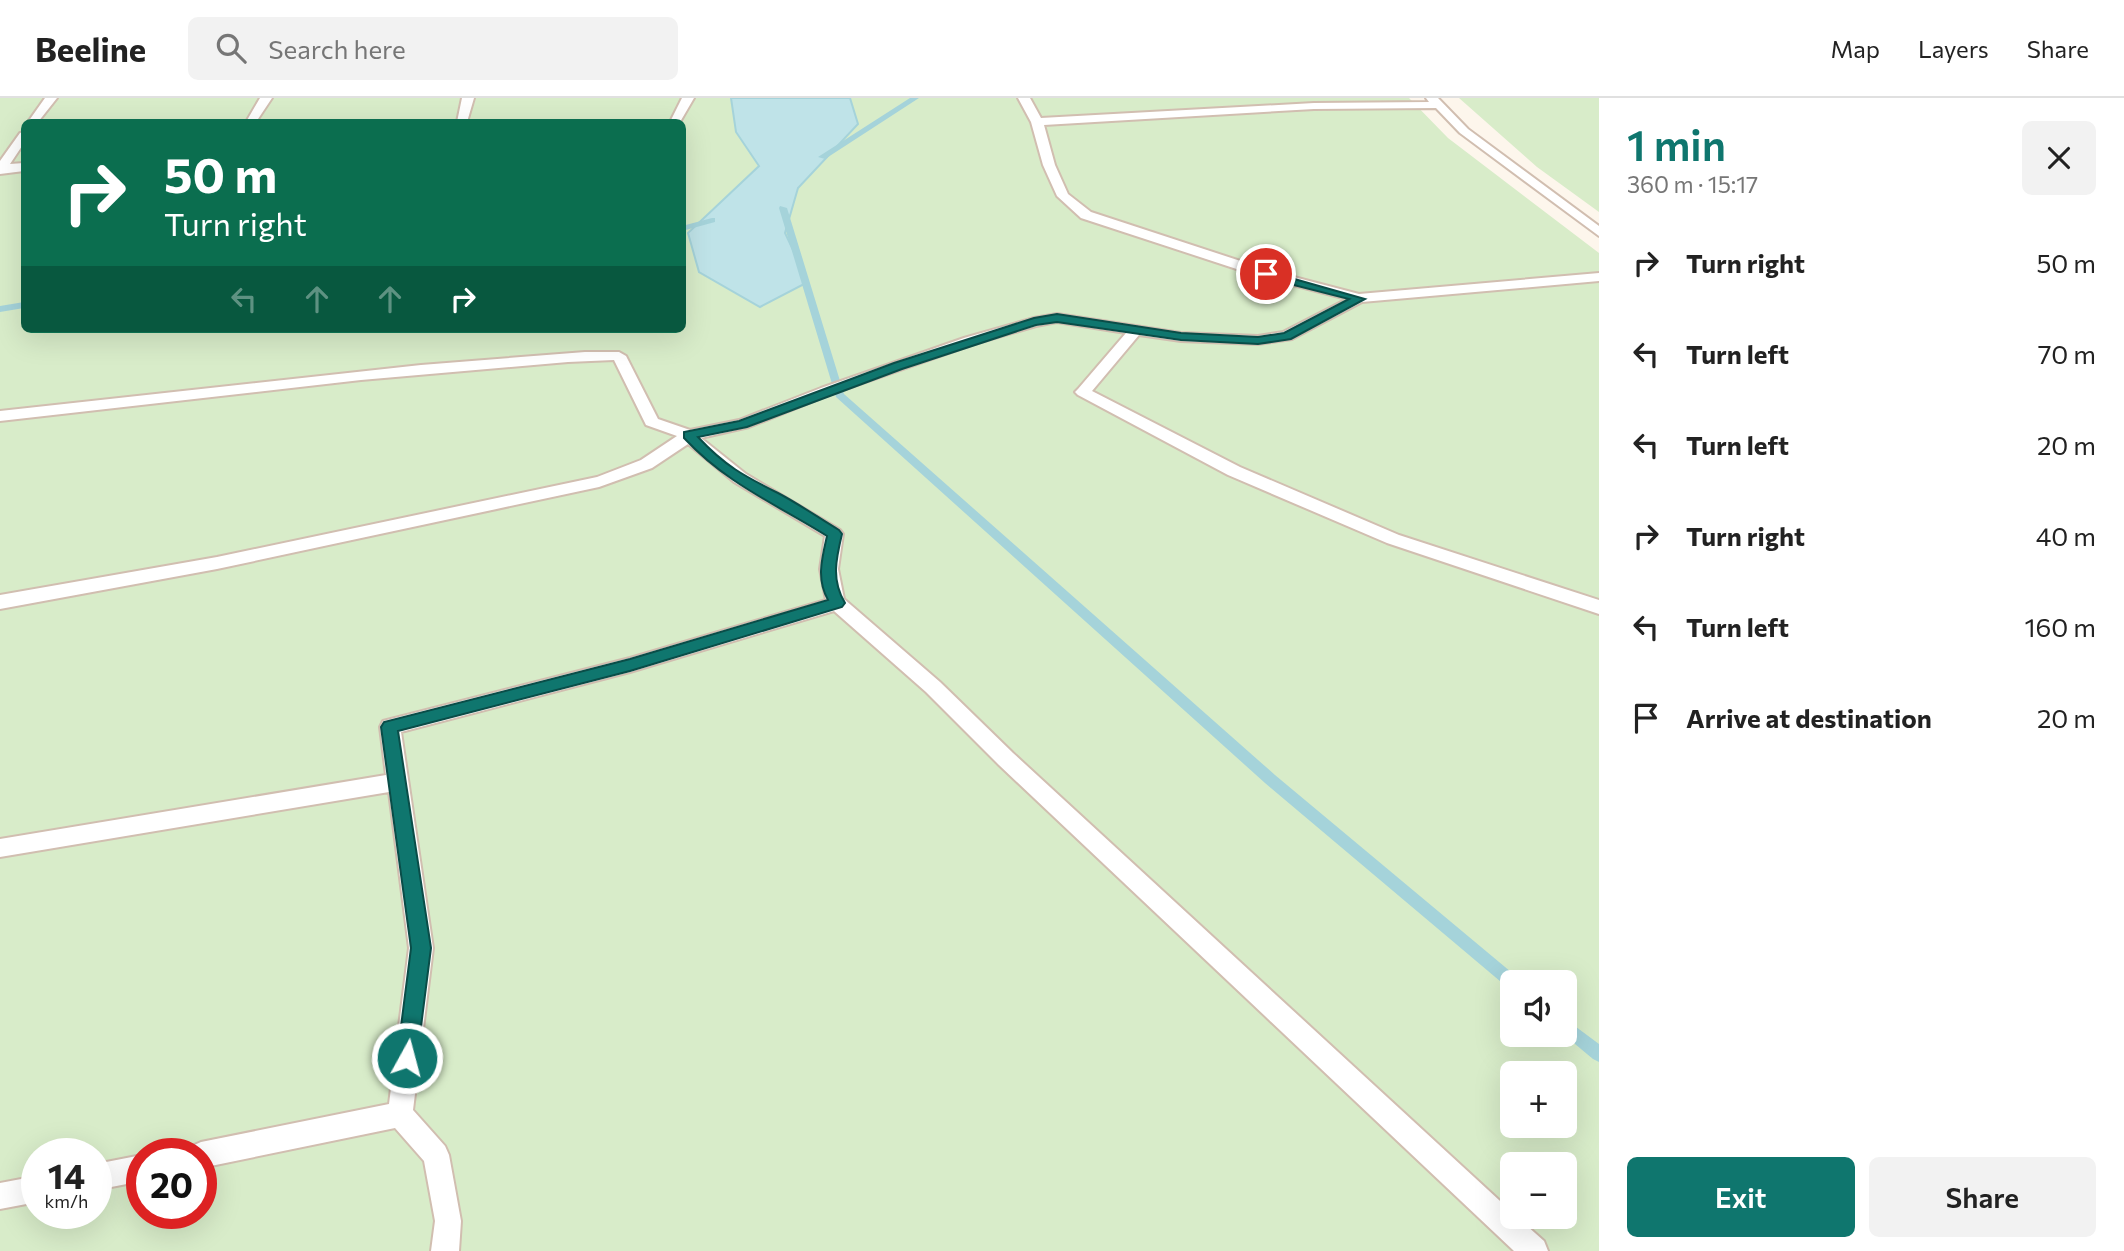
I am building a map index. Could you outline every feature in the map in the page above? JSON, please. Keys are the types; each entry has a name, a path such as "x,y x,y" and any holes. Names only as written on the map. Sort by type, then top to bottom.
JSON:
{"lane":[{"path":"35,119 51,98"},
{"path":"253,119 266,98"},
{"path":"463,119 468,98"},
{"path":"677,119 688,98"},
{"path":"1024,98 1037,122 1049,165 1063,196 1086,215 1266,274 1359,299 1599,277"},
{"path":"1037,122 1436,102 1464,131 1599,232"},
{"path":"1,169 21,139"},
{"path":"1,169 21,167"},
{"path":"0,602 217,563 599,482 634,472 661,458 689,435 743,424 865,377 1034,322 1057,318 1181,337 1258,341 1287,336 1359,299"},
{"path":"1135,331 1083,392 1234,471 1393,539 1599,607"},
{"path":"0,416 374,372 540,362 591,355 619,356 652,422 689,435 712,461 747,485 774,497 834,534 828,562 829,589 837,603 933,687 1006,759 1534,1251"},
{"path":"444,1251 448,1221 436,1155 400,1114 421,948 390,727 630,665 837,603"},
{"path":"0,848 397,782"},
{"path":"217,1152 400,1114"},
{"path":"0,1196 21,1192"}],"green space":[{"path":"0,98 1409,98 1448,138 1599,253 1599,1251 0,1251"},
{"path":"1459,98 1599,98 1599,212 1537,167"}],"water":[{"path":"731,98 850,98 858,124 798,188 785,233 808,282 760,307 699,272 688,233 759,166 736,132"}],"waterway":[{"path":"822,157 915,98"},
{"path":"783,208 839,395 1270,779 1500,972"},
{"path":"686,228 712,220"},
{"path":"0,309 21,306"},
{"path":"1577,1036 1599,1054"}],"route":[{"path":"407,1058 421,948 390,727 630,665 837,603 829,589 828,562 834,534 774,497 747,485 712,461 689,435 743,424 898,366 1034,322 1057,318 1181,337 1258,341 1287,336 1359,299 1266,274"}]}
